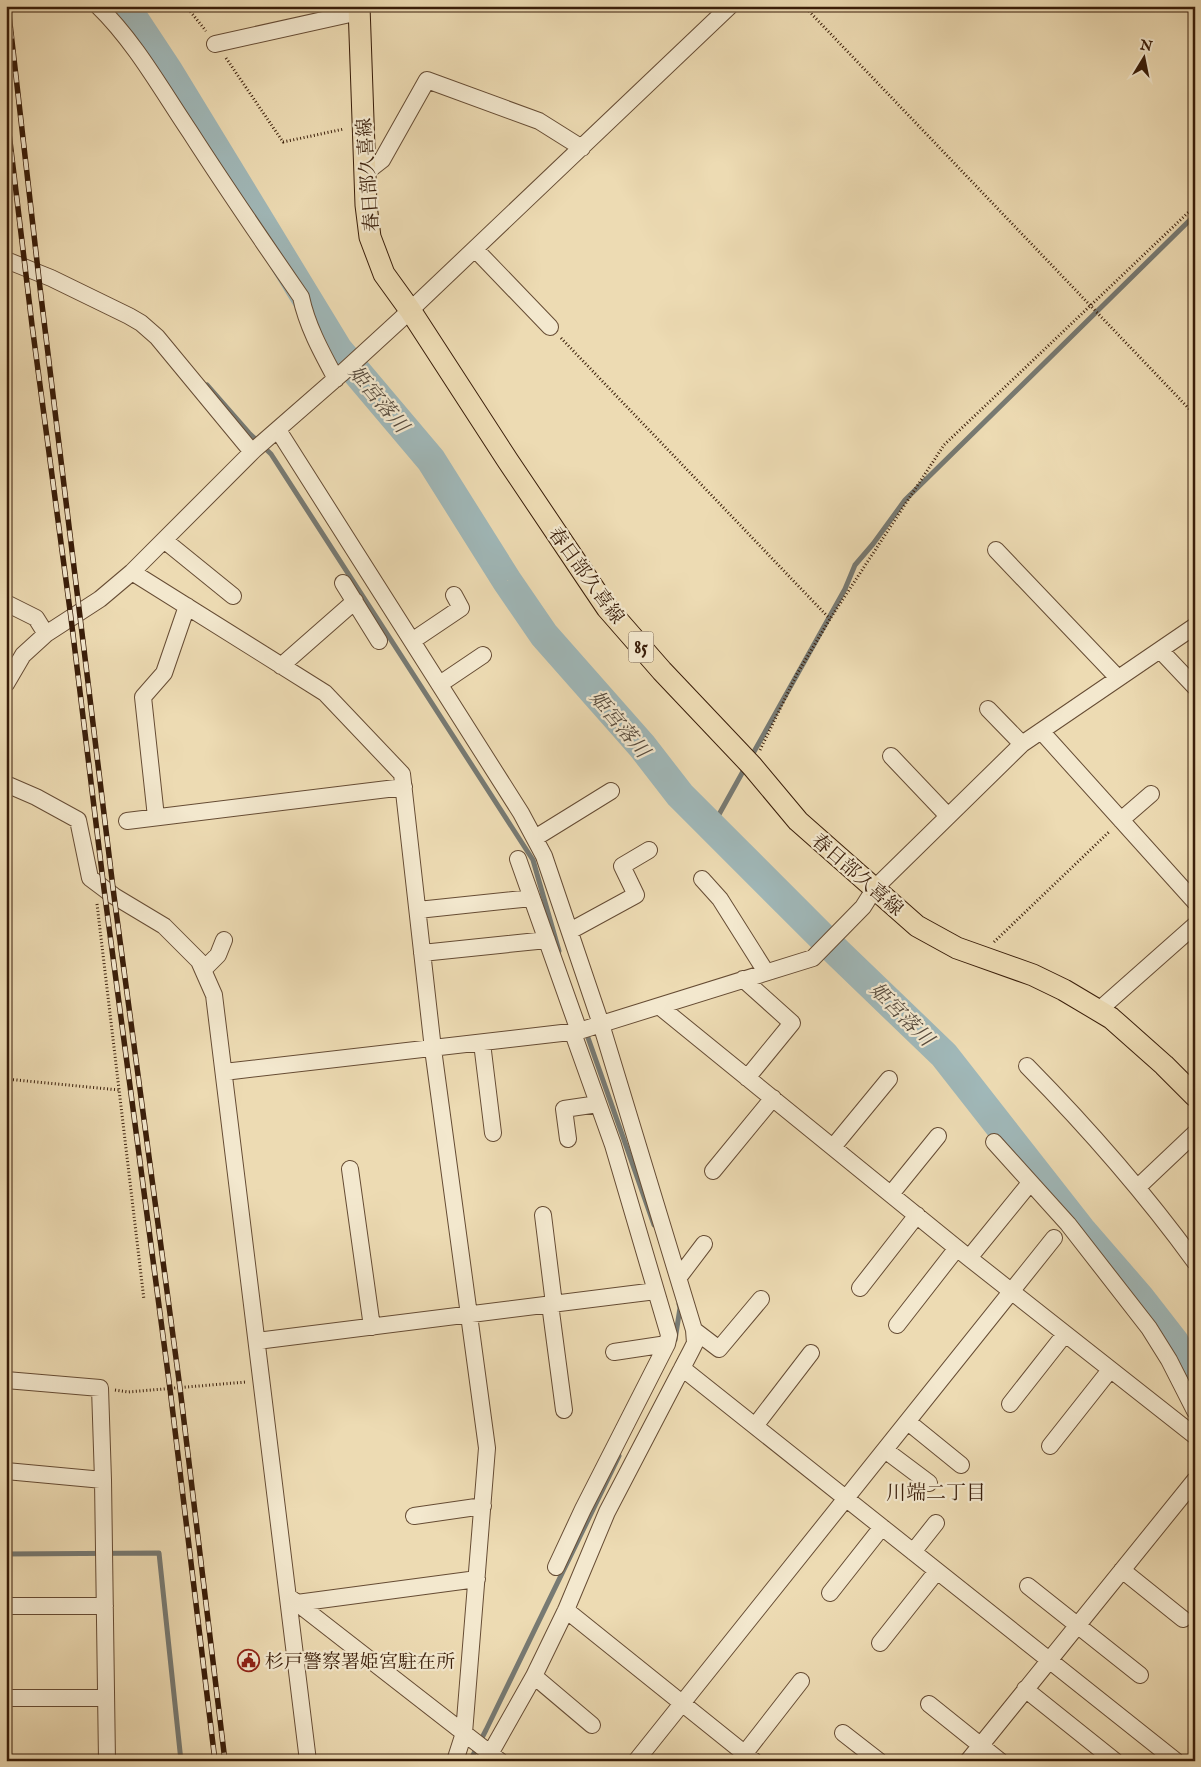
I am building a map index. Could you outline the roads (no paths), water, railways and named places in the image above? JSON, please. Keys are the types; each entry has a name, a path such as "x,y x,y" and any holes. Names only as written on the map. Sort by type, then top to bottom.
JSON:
{"main road":[{"name":"春日部久喜線","path":"359,9 364,174 370,237 384,274 405,314 508,461 607,608 662,671 752,766 798,821 917,926 957,948 1048,982 1099,1010 1144,1047 1195,1096"}],"street":[{"path":"98,6 112,20 134,48 234,200 301,297 318,346 339,377"},
{"path":"6,684 13,658 23,655 46,634 100,599 132,572 254,451 339,377 730,6"},
{"path":"215,44 359,9"},
{"path":"364,174 382,160 427,80 539,121 582,148"},
{"path":"475,249 550,327"},
{"path":"6,260 52,278 141,323 157,337 254,451"},
{"path":"275,432 440,684 521,813 544,856 570,931 694,1330 694,1343 607,1512 566,1610 492,1758 467,1736 292,1599"},
{"path":"164,540 233,596"},
{"path":"996,550 1118,678"},
{"path":"132,572 325,693 402,774 433,1049 487,1448 467,1736 455,1761"},
{"path":"343,583 379,641"},
{"path":"412,640 461,608 454,595"},
{"path":"281,666 355,602"},
{"path":"6,603 36,618 46,634"},
{"path":"156,817 143,697 164,673 187,606"},
{"path":"224,1072 576,1032 813,958 863,907 875,888 1022,744 1195,626"},
{"path":"1160,650 1195,687"},
{"path":"440,684 483,655"},
{"path":"988,709 1022,744"},
{"path":"1041,731 1195,902"},
{"path":"891,756 948,816"},
{"path":"6,784 36,796 78,820 90,878 164,926 199,961 214,995 262,1381 292,1599 308,1761"},
{"path":"127,821 404,787"},
{"path":"535,838 611,791"},
{"path":"1121,820 1151,794"},
{"path":"570,931 636,896 622,866 649,850"},
{"path":"518,859 547,940 598,1104 613,1145 669,1334 667,1344 583,1508 556,1567"},
{"path":"702,879 720,899 766,972"},
{"path":"418,910 532,898"},
{"path":"1099,1010 1195,925"},
{"path":"203,970 218,955 224,940"},
{"path":"422,953 547,940"},
{"path":"743,979 792,1023 747,1078"},
{"path":"659,1006 963,1253 1195,1436"},
{"path":"482,1043 493,1133"},
{"path":"1027,1066 1090,1131 1138,1187 1195,1262"},
{"path":"834,1148 890,1079"},
{"path":"713,1171 773,1098"},
{"path":"568,1139 564,1108 598,1104"},
{"path":"1138,1187 1195,1133"},
{"path":"891,1194 938,1136"},
{"path":"994,1142 1068,1224 1149,1328 1169,1360 1195,1411"},
{"path":"350,1169 372,1327"},
{"path":"897,1325 1030,1183"},
{"path":"543,1215 564,1410"},
{"path":"860,1288 917,1215"},
{"path":"636,1761 1054,1238"},
{"path":"679,1277 704,1244"},
{"path":"257,1341 656,1291"},
{"path":"694,1330 719,1349 760,1299"},
{"path":"1010,1404 1065,1334"},
{"path":"614,1352 667,1344"},
{"path":"755,1426 811,1353"},
{"path":"682,1368 1176,1761"},
{"path":"1050,1446 1110,1370"},
{"path":"6,1380 100,1388 104,1480 107,1761"},
{"path":"908,1422 961,1465"},
{"path":"885,1450 928,1482"},
{"path":"6,1470 104,1480"},
{"path":"968,1761 1195,1480"},
{"path":"414,1516 483,1506"},
{"path":"913,1552 936,1523"},
{"path":"830,1593 882,1527"},
{"path":"1122,1570 1183,1619"},
{"path":"880,1643 937,1571"},
{"path":"292,1599 477,1579"},
{"path":"1028,1586 1140,1675"},
{"path":"6,1606 105,1606"},
{"path":"566,1610 750,1757 801,1682"},
{"path":"534,1676 592,1725"},
{"path":"1025,1689 1115,1761"},
{"path":"6,1698 106,1698"},
{"path":"929,1704 1000,1761"},
{"path":"843,1733 879,1761"}],"waterway":[{"name":"姫宮落川","path":"125,6 168,71 338,350 431,460 507,581 544,635 642,746 680,795 838,953 944,1055 1081,1230 1139,1297 1174,1342 1195,1378"},
{"path":"751,757 845,589 855,565 905,500 1195,215"},
{"path":"207,385 249,433 271,454 533,860 559,951"},
{"path":"712,827 746,766"},
{"path":"586,1032 654,1225"},
{"path":"675,1340 679,1304"},
{"path":"470,1761 619,1456"},
{"path":"6,1554 159,1553 181,1761"}],"railway":[{"path":"8,6 40,288 114,896 180,1388 225,1761"},
{"path":"6,108 104,889 170,1389 215,1761"}],"place":[{"name":"杉戸警察署姫宮駐在所","path":"249,1661"}],"district":[{"name":"川端二丁目","path":"936,1492"}]}
